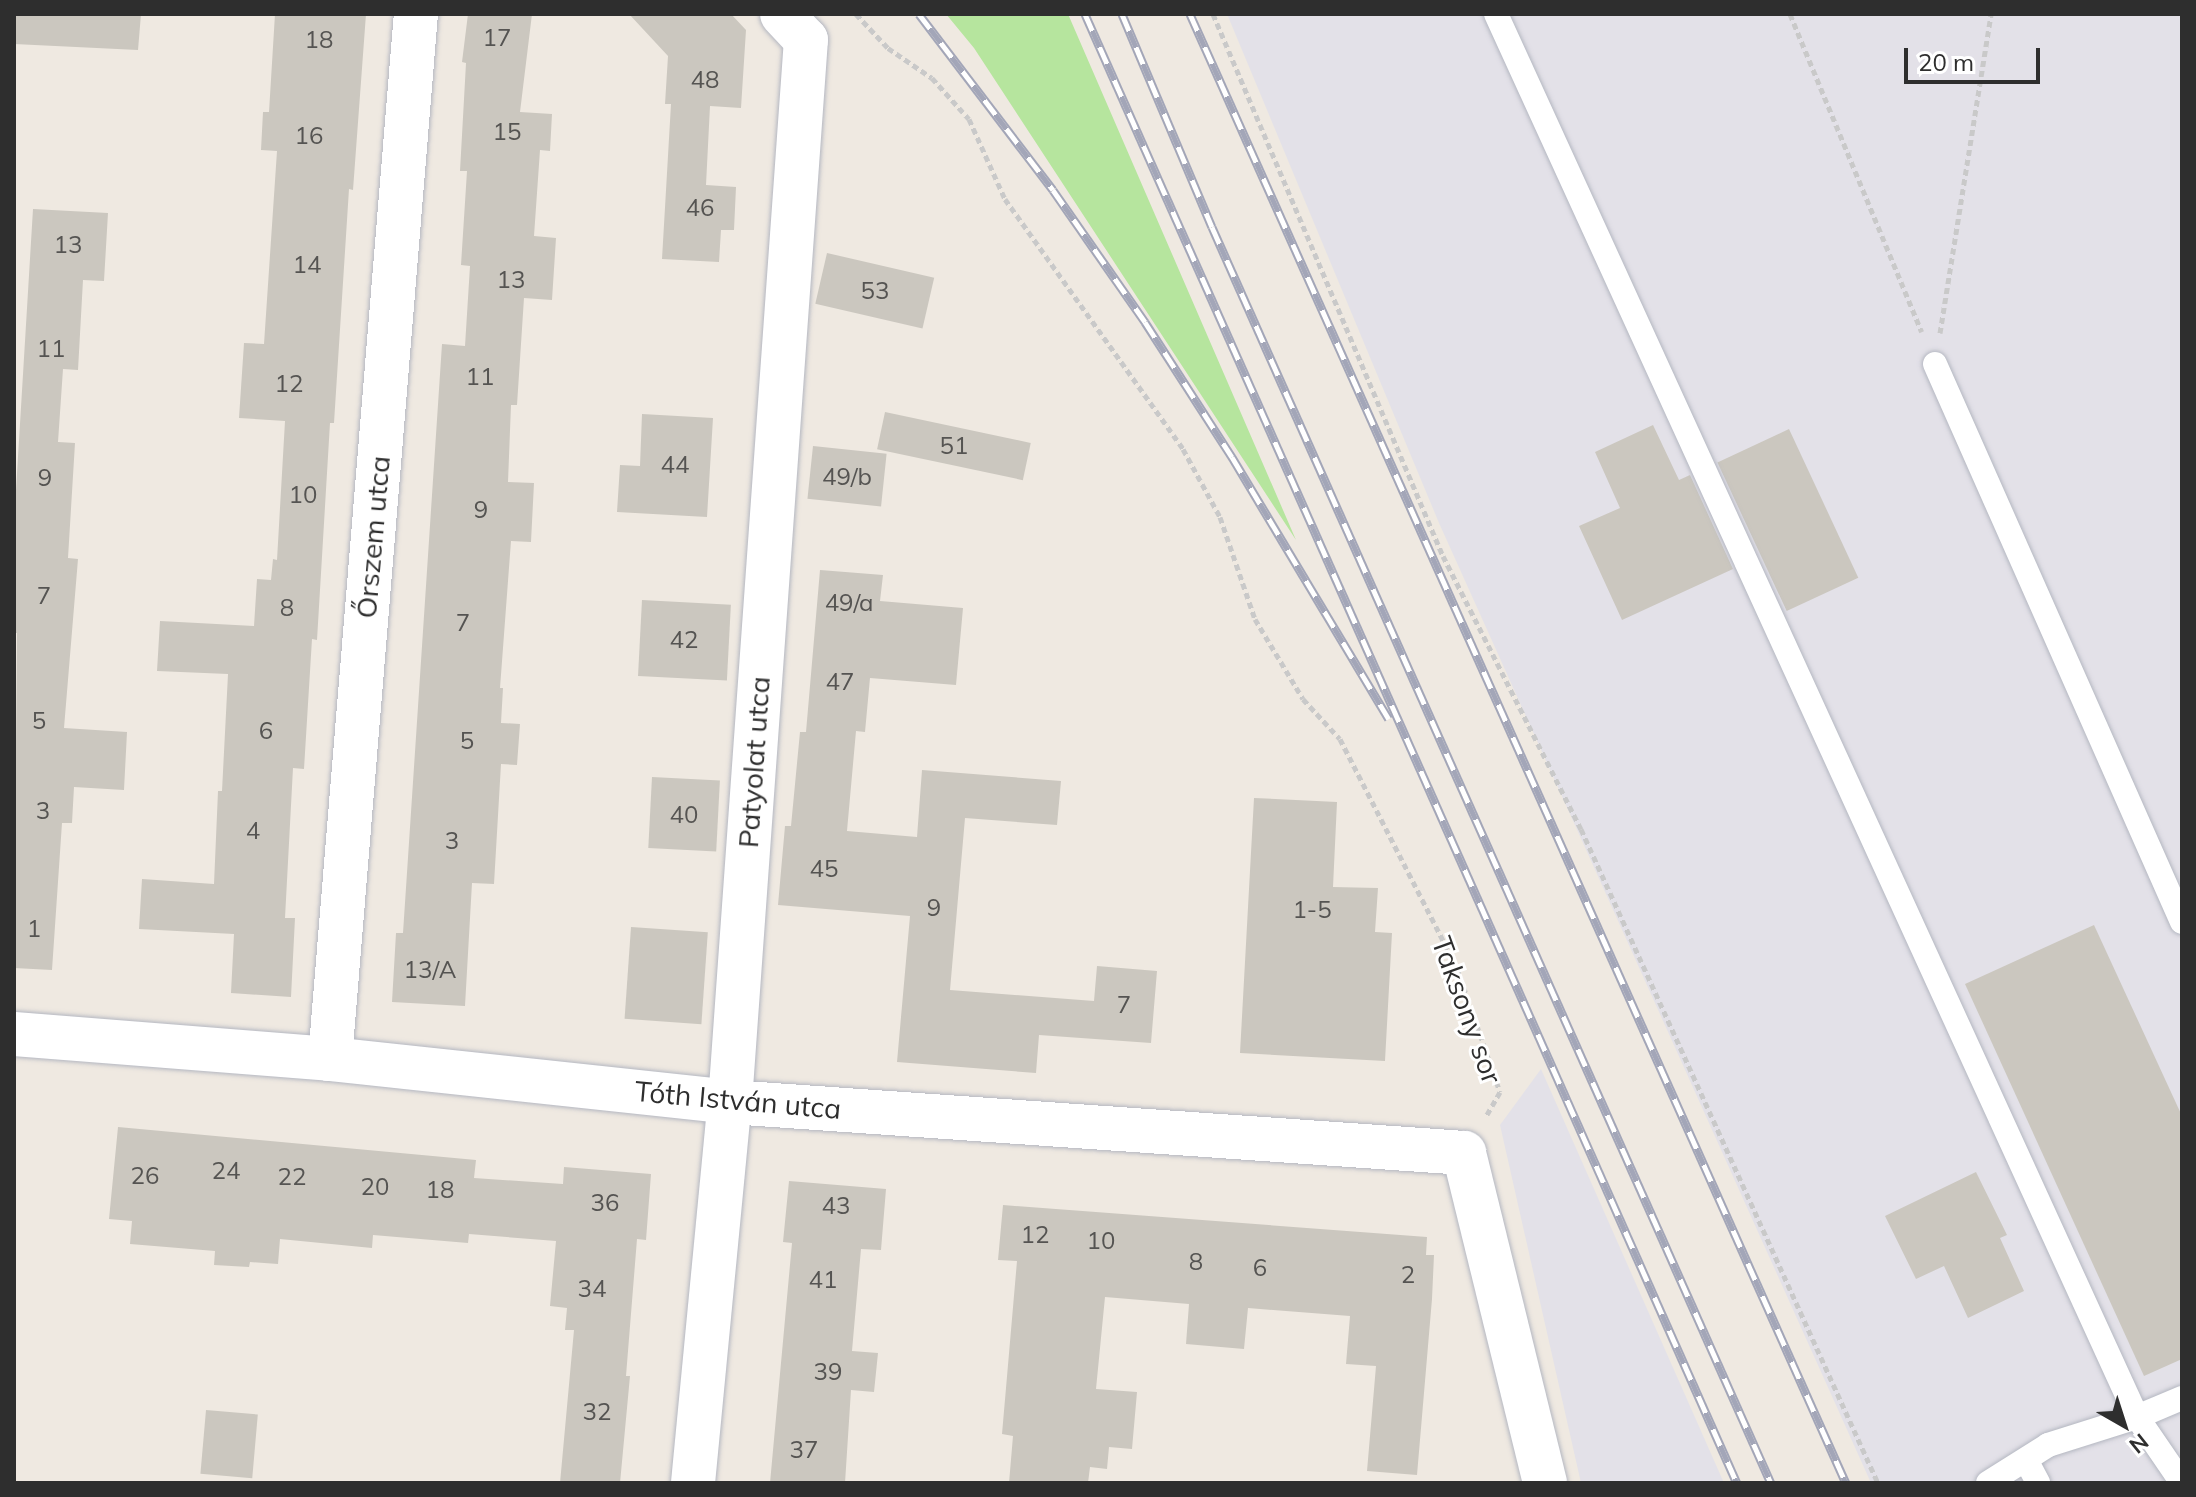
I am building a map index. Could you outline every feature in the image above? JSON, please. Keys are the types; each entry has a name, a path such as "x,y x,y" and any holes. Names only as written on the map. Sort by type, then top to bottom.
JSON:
{"street":[{"name":"Őrszem utca","path":"330,1059 416,14"},
{"name":"Patyolat utca","path":"693,1483 730,1102 794,27"},
{"name":"Tóth István utca","path":"14,1034 330,1059 730,1102 1464,1153"},
{"path":"1464,1153 1545,1483"}],"lane":[{"path":"1496,14 2137,1417 2182,1483"},
{"path":"1935,364 2025,575 2182,922"},
{"path":"1988,1483 2048,1445 2137,1417 2182,1398"},
{"path":"2026,1460 2038,1483"}],"path":[{"name":"Taksony sor","path":"856,14 888,48 932,78 969,119 1005,199 1183,449 1220,517 1255,619 1303,699 1340,739 1457,968 1500,1092 1464,1153"},
{"path":"1213,14 1443,556 1581,829 1878,1483"},
{"path":"1790,14 1935,364"},
{"path":"1935,364 1991,14"}],"shaded area":[{"path":"1227,14 2182,14 2182,1483 1871,1483 1439,523"},
{"path":"1541,1069 1724,1483 1581,1483 1500,1125"}],"green space":[{"path":"946,14 1068,14 1296,540 974,48"}],"building":[{"path":"14,14 141,14 138,50 14,44"},
{"path":"275,14 366,14 353,190 349,189 334,423 330,423 317,640 312,639 304,769 293,768 285,918 295,918 291,997 231,993 234,934 139,929 142,879 214,884 218,791 222,791 228,674 157,671 160,621 254,626 257,579 271,580 273,559 277,560 285,421 239,418 244,343 264,344 277,151 261,150 263,112 269,112"},
{"path":"468,14 532,14 520,112 552,114 550,151 540,150 534,236 556,238 552,300 524,298 517,405 511,405 508,482 534,483 531,542 511,541 500,688 503,688 501,723 520,724 517,765 501,764 494,884 472,883 465,1006 392,1002 396,933 403,933 442,344 465,346 470,266 461,265 467,171 460,171 466,63 462,62"},
{"path":"629,14 731,14 746,30 741,108 710,106 706,185 736,187 734,230 721,230 719,262 662,259 671,104 665,104 668,56"},
{"path":"33,209 108,213 104,281 83,280 78,370 63,369 58,442 75,443 68,558 78,559 64,728 127,732 124,790 74,787 72,823 62,823 52,970 14,968 17,633 14,633 14,523"},
{"path":"827,253 934,278 922,328 815,304"},
{"path":"885,412 1031,443 1023,480 877,449"},
{"path":"642,414 713,418 707,517 617,512 620,465 640,466"},
{"path":"1653,425 1679,480 1690,475 1733,569 1622,620 1579,526 1620,508 1595,452"},
{"path":"1789,429 1858,578 1787,611 1717,462"},
{"path":"813,446 887,454 881,506 807,499"},
{"path":"820,570 883,575 880,601 963,608 956,685 870,678 865,732 856,731 847,831 917,837 922,770 1061,781 1057,825 965,818 950,990 1094,1001 1097,966 1157,971 1151,1043 1039,1035 1036,1073 897,1062 910,916 778,905 785,826 791,826 800,732 806,732"},
{"path":"642,600 731,605 727,681 638,676"},
{"path":"652,777 720,781 716,851 648,848"},
{"path":"1254,798 1337,802 1333,887 1378,888 1375,932 1392,933 1385,1061 1240,1053"},
{"path":"2094,925 2182,1116 2182,1359 2144,1376 1965,984"},
{"path":"631,927 708,932 701,1024 625,1019"},
{"path":"118,1127 476,1160 474,1178 563,1184 564,1167 651,1174 646,1240 637,1239 626,1376 630,1376 620,1483 560,1483 574,1330 565,1330 567,1308 550,1306 556,1241 469,1234 468,1243 373,1235 372,1248 280,1239 278,1264 250,1262 249,1267 214,1265 215,1251 130,1244 132,1221 109,1219"},
{"path":"1976,1172 2007,1235 2000,1238 2024,1291 1968,1318 1944,1266 1916,1279 1885,1216"},
{"path":"789,1181 886,1189 881,1250 861,1249 852,1351 878,1353 874,1392 851,1390 845,1483 770,1483 792,1243 783,1242"},
{"path":"1003,1205 1427,1237 1426,1255 1434,1255 1417,1475 1367,1471 1376,1366 1346,1364 1350,1316 1248,1308 1244,1349 1186,1344 1189,1304 1105,1297 1096,1389 1137,1392 1132,1449 1109,1447 1107,1469 1090,1467 1088,1483 1009,1483 1013,1436 1002,1434 1017,1261 998,1260"},
{"path":"206,1410 258,1415 252,1478 200,1474"}],"railway":[{"path":"919,14 1053,190 1145,322 1232,457 1389,719"},
{"path":"1085,14 1737,1483"},
{"path":"1122,14 1212,227 1771,1483"},
{"path":"1190,14 1846,1483"}]}
